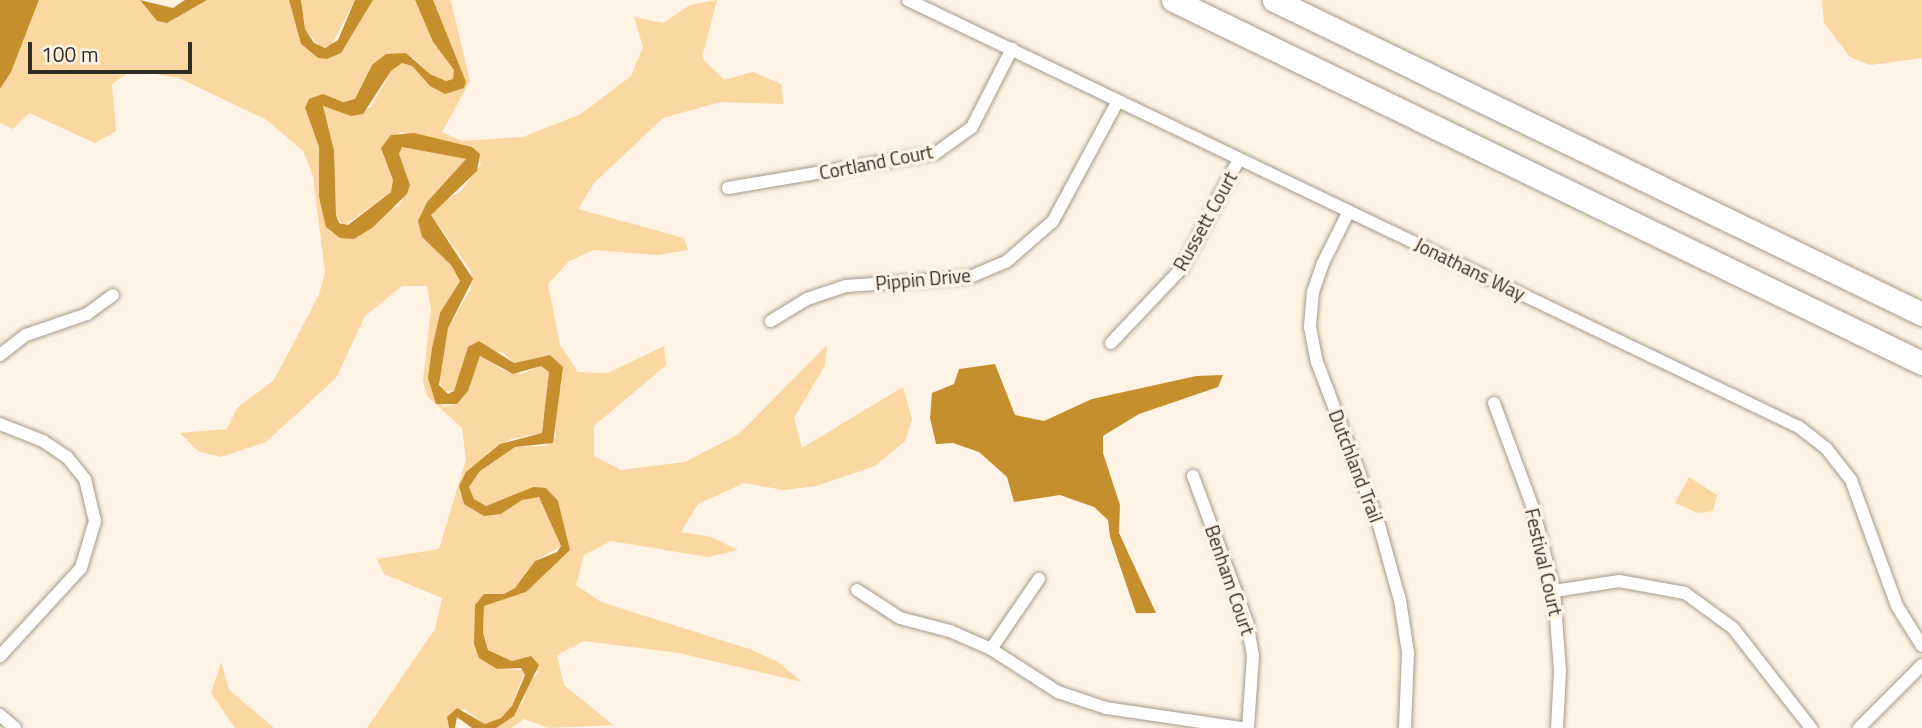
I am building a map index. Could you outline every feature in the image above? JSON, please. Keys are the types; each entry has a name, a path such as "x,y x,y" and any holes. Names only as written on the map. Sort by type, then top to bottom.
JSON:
{"highway":[{"path":"1173,0 1922,363"},
{"path":"1274,0 1922,314"}],"street":[{"name":"Jonathans Way","path":"908,0 1786,420 1815,439 1850,480 1897,606 1922,646"},
{"name":"Cortland Court","path":"728,188 943,149 972,127 1012,49"},
{"name":"Pippin Drive","path":"771,321 807,299 846,286 958,278 1006,262 1053,221 1118,101"},
{"name":"Russett Court","path":"1111,343 1182,268 1239,159"},
{"name":"Dutchland Trail","path":"1349,211 1323,263 1313,292 1310,327 1317,362 1379,525 1400,600 1408,653 1405,728"},
{"path":"0,355 26,335 87,314 113,295"},
{"name":"Festival Court","path":"1494,402 1533,508 1554,591 1560,671 1557,728"},
{"path":"0,424 43,441 67,457 85,480 95,521 81,568 0,656"},
{"name":"Benham Court","path":"1193,475 1247,622 1253,656 1248,728"},
{"path":"991,649 1039,579"},
{"path":"1554,591 1619,581 1685,593 1733,628 1811,728"},
{"path":"857,590 900,618 950,631 991,649 1058,692 1106,708 1242,728"},
{"path":"1859,728 1922,665"},
{"path":"0,715 15,728"}],"shaded area":[{"path":"0,0 39,0 11,72 0,89"},
{"path":"39,0 140,0 157,21 167,23 207,0 289,0 301,44 318,58 327,59 341,53 373,0 415,0 433,42 454,70 453,79 446,81 430,74 413,58 372,65 355,99 305,108 319,147 319,197 331,233 399,206 410,185 399,154 402,147 466,159 427,202 422,237 451,265 460,281 440,314 432,348 443,407 457,404 468,391 480,356 505,371 521,374 541,366 549,372 542,433 511,439 488,453 460,494 501,514 522,500 539,497 561,546 535,561 515,588 504,594 484,594 474,644 497,669 525,670 512,706 501,718 485,724 464,709 447,717 449,728 367,728 435,629 442,598 384,574 377,559 439,549 466,460 462,428 427,396 423,380 431,310 427,286 402,286 365,316 336,378 266,442 221,457 198,451 180,433 227,429 237,408 274,380 319,295 325,272 313,176 304,152 267,120 179,78 132,70 112,84 116,131 95,143 29,113 13,129 0,123 0,89 11,72"},
{"path":"140,0 173,8 185,0 207,0 167,23 157,21"},
{"path":"289,0 301,0 305,29 314,43 325,48 338,40 355,0 373,0 341,53 327,59 318,58 301,44"},
{"path":"301,0 355,0 331,46 320,47 305,29"},
{"path":"415,0 433,0 466,82 464,88 445,94 430,86 412,66 402,63 391,71 363,114 351,116 323,106 334,151 336,215 339,223 348,225 391,192 393,180 381,148 391,135 414,133 472,147 480,154 477,171 431,215 473,279 448,328 439,385 448,394 454,391 468,347 479,341 514,363 550,355 563,367 553,443 515,447 480,471 469,487 474,499 486,506 533,487 546,488 558,501 570,550 526,592 484,606 483,633 488,650 512,661 531,656 539,665 514,716 496,728 472,728 457,717 455,728 449,728 447,717 457,708 485,724 501,718 512,706 525,675 521,668 497,669 479,658 474,644 475,605 484,594 504,594 515,588 535,561 557,552 561,546 539,497 522,500 501,514 484,516 464,504 459,486 466,472 500,444 542,433 549,372 541,366 513,374 480,356 468,391 457,404 436,404 428,378 432,348 440,313 460,281 451,265 422,237 418,221 427,202 466,159 402,147 399,154 410,185 407,194 372,228 354,239 340,238 326,227 319,197 319,147 305,108 309,99 323,94 343,102 355,99 372,65 386,54 406,53 430,74 446,81 453,79 454,70 433,42"},
{"path":"433,0 450,0 470,81 442,132 462,141 523,137 581,114 631,76 643,47 634,17 663,23 690,5 717,0 702,58 724,80 753,72 781,84 784,104 720,102 663,118 594,183 578,209 684,238 688,250 657,255 594,250 569,261 548,284 560,345 578,372 608,373 664,346 666,365 594,426 594,456 621,470 685,462 739,434 827,345 825,365 794,418 802,448 903,387 912,419 905,441 875,466 816,486 784,490 744,483 698,504 681,532 711,537 738,550 708,557 611,541 584,555 576,585 601,602 749,649 778,662 802,682 679,653 584,641 557,655 564,685 613,725 549,728 524,719 511,728 496,728 523,702 528,684 539,672 488,650 483,633 484,606 525,592 569,550 558,501 533,487 486,506 474,499 469,487 480,471 515,447 546,446 556,436 554,411 562,383 550,355 513,363 504,353 468,347 454,391 442,391 439,373 448,328 471,289 471,271 431,215 434,207 461,191 481,164 472,147 400,132 381,148 393,180 391,192 344,226 336,215 335,177 322,111 327,105 351,116 371,107 391,71 402,63 412,66 430,86 464,88"},
{"path":"1822,0 1922,0 1922,58 1870,65 1850,57 1824,23"},
{"path":"995,364 1015,415 1044,421 1092,399 1196,376 1223,375 1218,387 1139,414 1103,436 1103,453 1120,505 1119,533 1156,613 1136,613 1110,537 1108,520 1094,507 1060,495 1014,502 1007,477 979,452 953,443 936,444 930,418 932,393 954,384 959,369"},
{"path":"1689,477 1717,495 1713,511 1698,513 1675,503"},
{"path":"221,662 229,690 274,728 235,728 211,693"}]}
